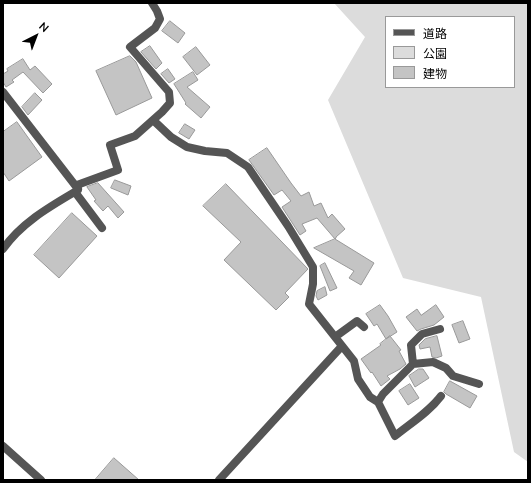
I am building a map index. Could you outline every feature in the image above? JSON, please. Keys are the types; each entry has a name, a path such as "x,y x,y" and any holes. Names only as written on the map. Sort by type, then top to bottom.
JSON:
{"street":[{"path":"77,191 77,185 118,170 110,145 135,136 170,103 169,92 130,48 155,28 160,19 157,10 152,3"},
{"path":"3,92 77,191 102,228"},
{"path":"153,120 170,137 187,147 205,152 227,153 248,167 281,215 313,267 313,284 309,304 354,361 358,379 370,397 378,402 395,436 420,416 441,396"},
{"path":"3,249 22,228 37,215 77,191"},
{"path":"335,337 357,321 364,327"},
{"path":"413,364 411,344 422,334 440,329"},
{"path":"219,480 342,346"},
{"path":"378,402 383,394 413,364 433,362 446,368 453,376 479,384"},
{"path":"3,446 41,480"}],"green space":[{"path":"334,3 528,3 528,462 514,452 481,297 403,278 328,100 365,37"}],"building":[{"path":"170,21 185,33 178,43 162,31"},
{"path":"150,46 162,63 156,69 141,52"},
{"path":"196,47 210,65 197,75 183,57"},
{"path":"130,56 136,62 152,98 116,115 96,71"},
{"path":"23,59 30,70 35,66 52,84 43,93 23,72 12,80 14,82 6,87 3,82 3,74 8,71 7,69"},
{"path":"168,69 175,79 169,83 161,74"},
{"path":"193,72 198,80 187,87 210,107 201,118 185,104 186,103 174,84"},
{"path":"35,93 42,100 28,115 22,107"},
{"path":"17,122 42,157 9,181 3,172 3,132"},
{"path":"185,124 195,130 189,139 179,133"},
{"path":"267,148 301,196 309,192 314,206 321,203 328,218 332,214 345,229 335,239 317,218 302,224 306,231 300,235 282,207 291,201 282,190 274,195 249,160"},
{"path":"115,180 131,186 128,195 111,188"},
{"path":"98,183 124,212 118,218 108,206 103,211 94,201 96,200 87,187"},
{"path":"226,184 308,269 285,293 289,297 276,310 224,260 241,242 203,206"},
{"path":"72,213 97,236 59,278 34,255"},
{"path":"335,239 374,263 361,285 349,278 354,271 314,248"},
{"path":"325,263 337,288 330,291 320,266"},
{"path":"325,287 327,295 318,300 316,296 317,291"},
{"path":"380,305 397,332 386,339 377,324 374,326 366,314"},
{"path":"436,305 444,317 434,325 417,331 406,317 417,309 421,315"},
{"path":"463,321 470,339 459,343 452,325"},
{"path":"390,336 401,350 399,351 406,364 387,376 390,379 381,386 361,359 381,345 380,344"},
{"path":"437,336 442,356 436,358 432,357 430,347 420,349 419,345 425,339"},
{"path":"419,369 423,369 429,378 415,387 409,376"},
{"path":"450,381 477,396 470,408 444,392"},
{"path":"410,384 419,398 408,405 399,391"},
{"path":"114,458 139,480 95,480"}]}
